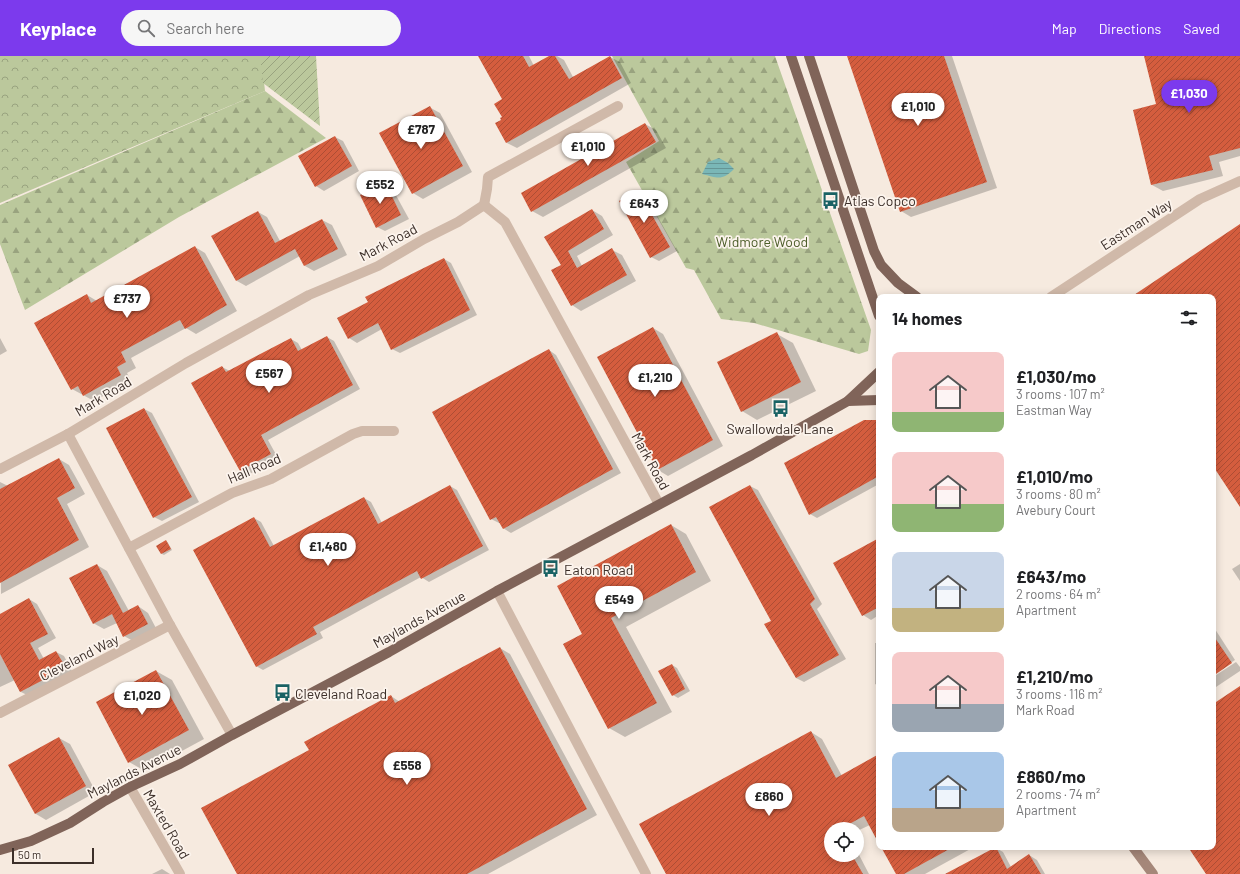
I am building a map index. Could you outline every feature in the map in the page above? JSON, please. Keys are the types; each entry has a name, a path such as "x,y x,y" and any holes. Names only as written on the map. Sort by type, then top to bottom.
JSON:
{"main road":[{"path":"791,56 876,307"},
{"path":"809,56 874,251 881,265 898,283 914,294"},
{"name":"Maylands Avenue","path":"0,850 31,841 70,823 130,787 180,764 232,734 389,652 496,592 758,452 848,402 876,375"},
{"name":"Maylands Avenue","path":"848,402 876,400"}],"street":[{"path":"484,205 488,177 618,106"},
{"name":"Eastman Way","path":"1056,294 1200,199 1240,181"},
{"name":"Mark Road","path":"0,469 68,434 186,363 309,295 378,266 424,239 458,222 484,205 505,222 659,504"},
{"name":"Hall Road","path":"129,548 232,493 271,479 353,434 362,431 394,431"},
{"path":"68,434 170,625 232,734"},
{"path":"496,592 646,874"},
{"name":"Cleveland Way","path":"0,713 170,625"},
{"name":"Maxted Road","path":"130,787 180,874"},
{"path":"1135,850 1153,874"}],"green space":[{"path":"0,56 261,56 265,91 0,203"},
{"path":"260,56 316,56 320,126 263,83"},
{"name":"Widmore Wood","path":"612,56 775,56 871,330 868,351 859,354 754,323 721,319 694,270 686,268 626,162 659,141"},
{"path":"265,91 326,138 179,217 25,310 0,244 0,205"}],"water":[{"path":"719,158 728,163 734,169 730,173 720,178 702,174 708,162"}],"building":[{"path":"478,56 523,56 529,67 549,56 555,56 569,79 610,56 622,78 506,143 495,123 501,120 500,118 502,117 494,104 502,99"},
{"path":"847,56 944,56 987,182 900,212"},
{"path":"1144,56 1240,56 1240,148 1209,156 1213,170 1151,185 1133,110 1156,104"},
{"path":"430,106 463,166 412,194 379,133"},
{"path":"645,123 656,142 531,212 521,193"},
{"path":"335,136 352,166 315,187 298,156"},
{"path":"385,182 401,215 376,228 360,195"},
{"path":"638,190 670,247 650,258 619,201"},
{"path":"592,209 604,229 568,251 577,268 612,248 627,275 571,306 551,270 561,265 544,237"},
{"path":"258,211 275,243 322,219 338,249 304,266 295,249 236,281 211,236"},
{"path":"1240,224 1240,507 1216,471 1216,294 1135,294"},
{"path":"195,246 227,305 185,329 180,320 121,352 126,362 117,367 121,375 83,396 78,386 71,390 34,323 87,294 91,303"},
{"path":"444,258 470,310 391,350 378,323 348,339 337,318 368,302 365,297"},
{"path":"653,327 713,440 657,470 597,357"},
{"path":"777,332 801,382 741,412 717,362"},
{"path":"327,336 353,385 261,435 271,454 240,471 191,383 222,366 226,372 291,338 298,351"},
{"path":"549,349 613,469 503,529 496,517 490,520 432,412"},
{"path":"144,408 192,497 153,518 106,428"},
{"path":"864,420 876,420 876,478 809,515 784,463"},
{"path":"59,458 75,488 57,498 79,540 0,583 0,489"},
{"path":"450,485 483,546 421,579 417,571 313,627 317,634 256,667 193,550 254,517 270,547 364,497 378,524"},
{"path":"750,485 815,599 810,604 839,655 796,678 764,624 771,621 709,507"},
{"path":"671,524 696,572 611,618 657,703 608,729 563,644 582,634 557,586"},
{"path":"166,540 171,549 161,554 156,546"},
{"path":"876,540 876,609 862,616 833,563"},
{"path":"97,564 123,613 138,605 148,624 123,637 112,614 93,624 69,578"},
{"path":"29,598 48,634 30,643 39,660 56,651 66,668 20,692 0,654 0,614"},
{"path":"1216,639 1232,663 1216,674"},
{"path":"500,647 587,809 467,874 237,874 201,808 309,750 304,742 348,718 391,695 395,703"},
{"path":"672,664 685,689 672,696 658,671"},
{"path":"156,670 189,730 128,763 96,702"},
{"path":"1240,686 1240,874 1206,874 1190,850 1216,850 1216,702"},
{"path":"811,731 836,778 876,756 876,838 864,816 853,822 824,822 824,862 856,862 863,874 666,874 639,824"},
{"path":"59,737 86,786 35,814 8,765"},
{"path":"883,850 948,850 904,874 896,874"},
{"path":"990,850 998,850 1007,869 1029,854 1041,874 945,874"}],"place":[{"name":"Atlas Copco","path":"831,200"},
{"name":"Swallowdale Lane","path":"780,408"},
{"name":"Eaton Road","path":"551,569"},
{"name":"Cleveland Road","path":"282,693"}]}
